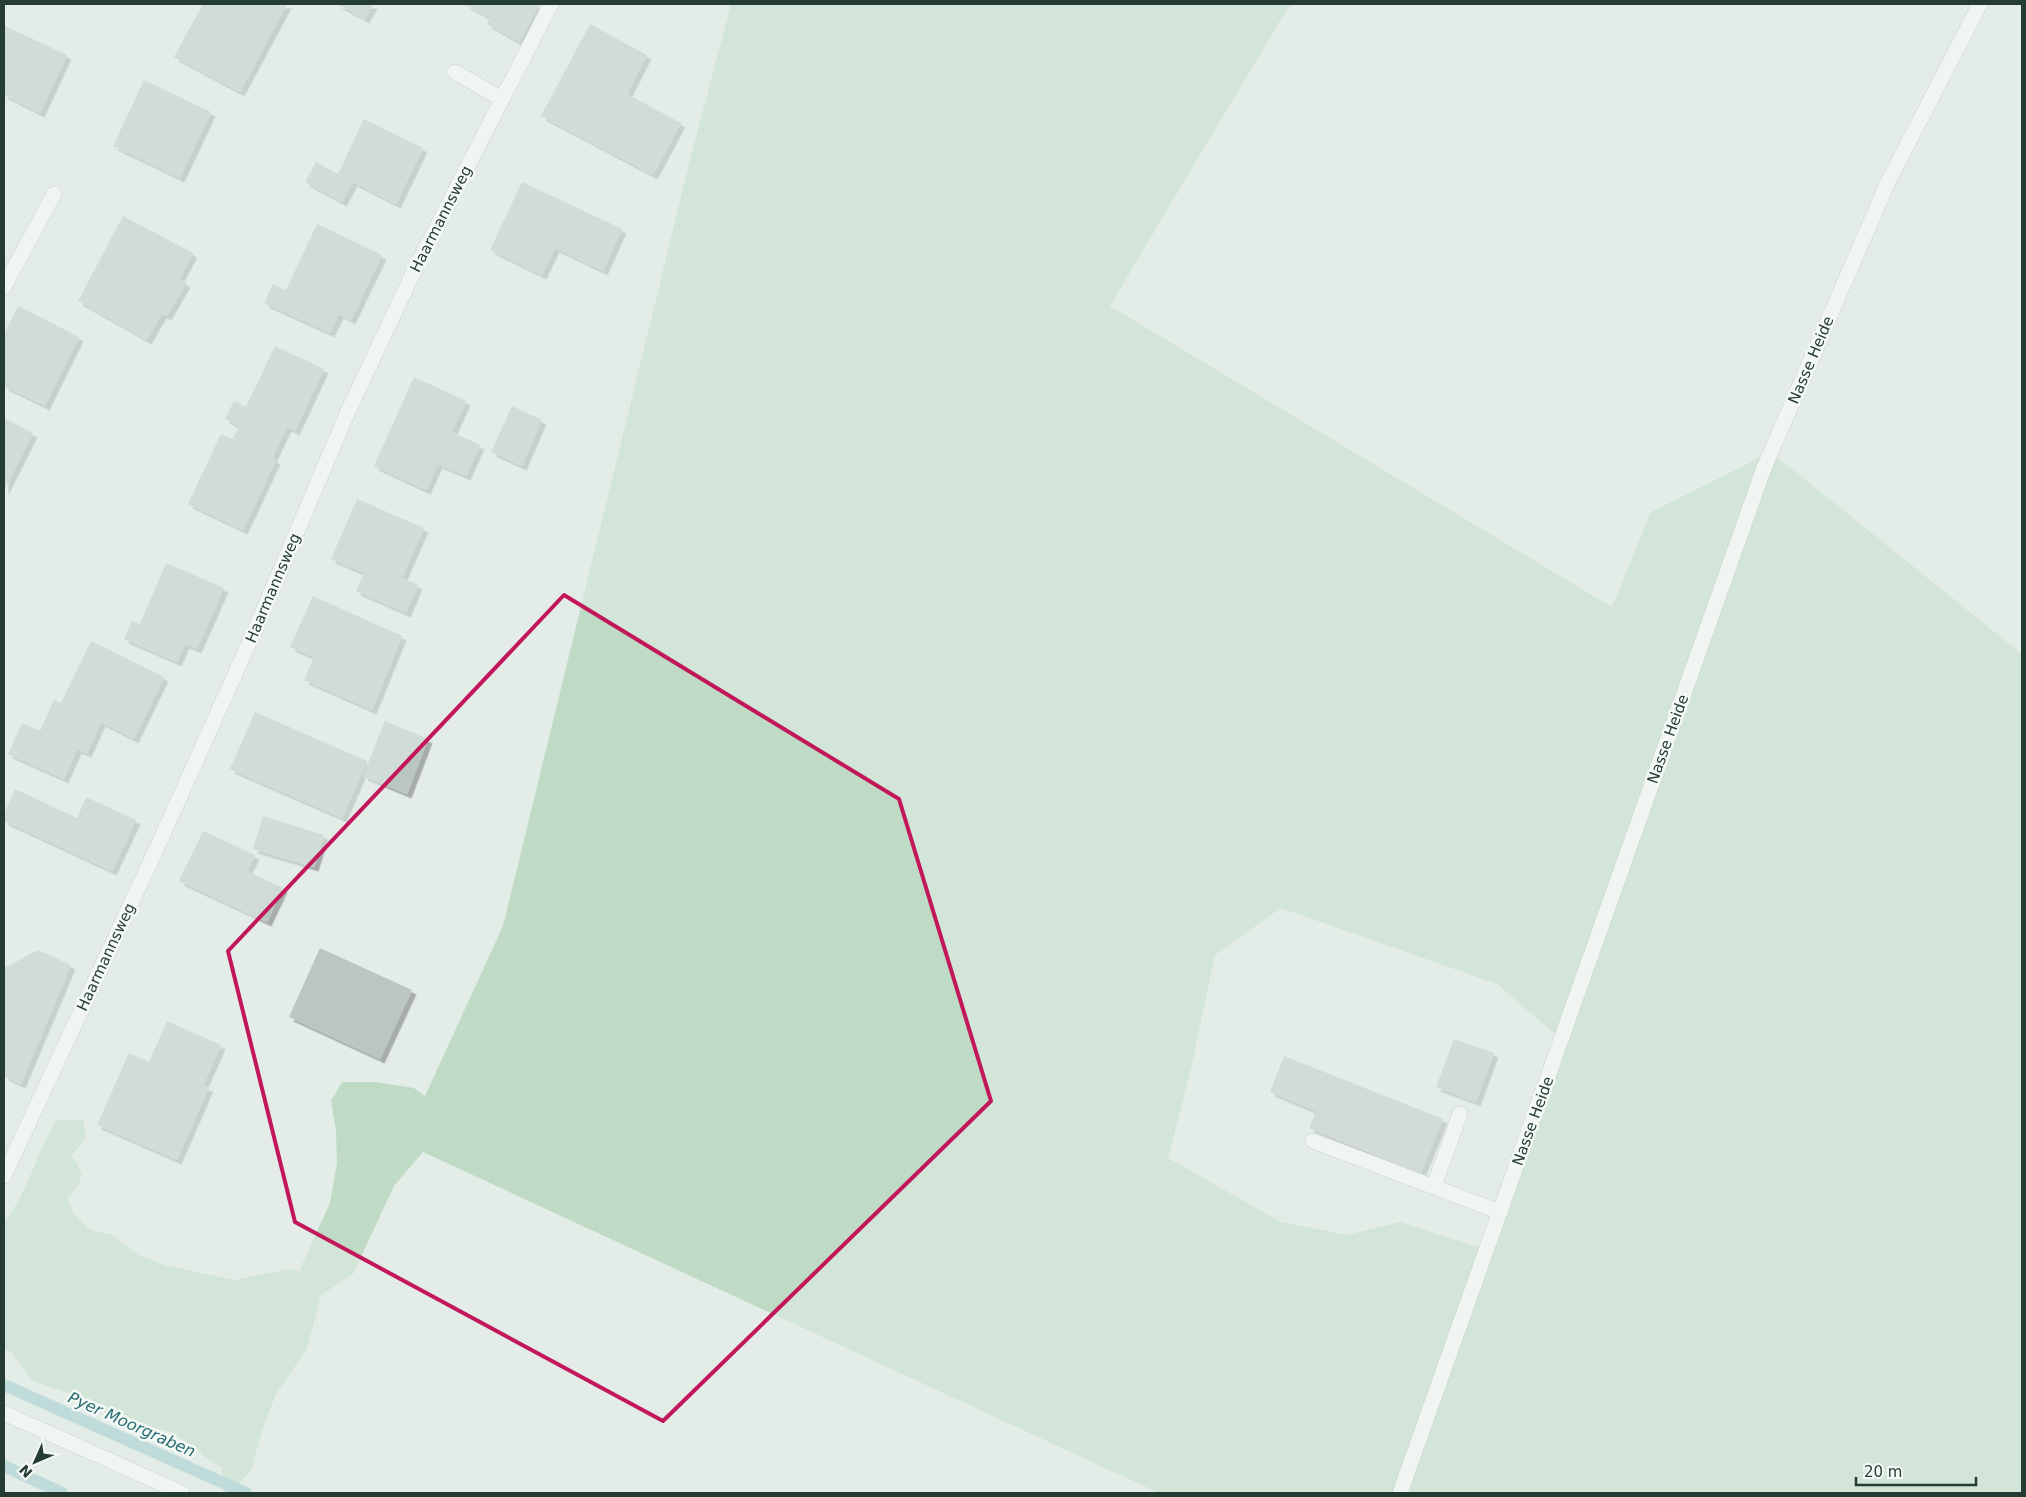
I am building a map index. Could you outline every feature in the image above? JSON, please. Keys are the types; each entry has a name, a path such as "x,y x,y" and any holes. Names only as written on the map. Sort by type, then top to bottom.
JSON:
{"street":[{"name":"Haarmannsweg","path":"4,1176 254,632 354,398 415,269 551,4"},
{"name":"Nasse Heide","path":"1400,1493 1764,468 1888,182 1980,4"},
{"path":"455,72 502,98"},
{"path":"4,287 54,194"},
{"path":"1434,1186 1460,1114"},
{"path":"1313,1140 1500,1212"},
{"path":"4,1413 182,1493"}],"highlighted area":[{"path":"564,595 899,799 991,1101 663,1421 295,1222 228,951"}],"green space":[{"path":"731,4 1292,4 1287,9 1110,306 1612,607 1651,512 1771,452 2022,654 2022,1493 1159,1493 423,1152 394,1186 353,1274 321,1295 307,1349 276,1394 263,1427 251,1471 229,1493 224,1493 222,1468 171,1432 112,1418 85,1399 33,1381 11,1352 4,1349 4,1222 20,1198 56,1120 83,1120 86,1138 72,1155 82,1173 79,1185 67,1199 74,1214 90,1230 111,1234 138,1255 168,1266 235,1280 289,1269 299,1271 330,1203 337,1163 336,1130 331,1101 342,1082 375,1082 414,1088 425,1096 503,926 689,164","holes":["1281,908 1497,984 1562,1040 1487,1250 1400,1222 1347,1235 1281,1222 1168,1158 1191,1069 1215,955"]}],"building":[{"path":"203,4 287,4 240,92 174,57"},
{"path":"337,4 373,4 365,19"},
{"path":"464,4 540,4 519,42 487,24 491,18"},
{"path":"590,24 647,55 627,94 681,123 653,175 541,116"},
{"path":"5,26 67,55 40,113 4,95"},
{"path":"144,80 211,112 180,178 113,146"},
{"path":"364,119 423,148 396,204 353,182 342,202 305,182 316,162 338,174"},
{"path":"522,182 622,229 603,271 555,248 542,275 490,250"},
{"path":"123,216 193,253 179,279 186,283 167,316 162,314 147,340 78,301"},
{"path":"317,224 382,255 351,320 339,314 330,333 264,303 273,284 286,290"},
{"path":"18,306 79,337 45,406 4,386 4,334"},
{"path":"275,346 324,369 295,431 287,427 272,458 276,460 243,530 188,504 221,434 233,439 239,426 225,419 234,401 246,407"},
{"path":"414,377 466,401 452,432 480,445 466,476 438,464 426,490 374,466"},
{"path":"512,406 542,420 522,466 491,452"},
{"path":"4,418 33,433 4,491"},
{"path":"357,499 424,528 402,578 418,585 406,613 356,591 364,573 331,559"},
{"path":"166,563 224,588 197,649 185,644 177,662 124,639 132,621 140,624"},
{"path":"313,596 402,636 372,710 304,680 314,657 290,647"},
{"path":"91,641 164,677 134,739 101,722 87,753 77,749 64,779 8,754 22,723 40,731 54,700 61,703"},
{"path":"255,712 367,761 342,818 230,769"},
{"path":"385,721 428,739 407,794 363,776"},
{"path":"15,789 77,818 86,797 136,820 112,871 4,821 4,814"},
{"path":"263,816 324,835 314,867 253,849"},
{"path":"203,831 255,855 247,871 283,888 267,922 179,881"},
{"path":"320,948 412,990 380,1059 289,1017"},
{"path":"38,950 71,965 21,1084 4,1076 4,968"},
{"path":"167,1021 221,1045 203,1086 209,1087 177,1160 97,1125 129,1053 149,1062"},
{"path":"1454,1039 1494,1053 1476,1102 1436,1087"},
{"path":"1284,1056 1443,1119 1421,1173 1309,1128 1316,1111 1270,1092"}],"waterway":[{"name":"Pyer Moorgraben","path":"4,1385 246,1493"},
{"path":"4,1466 62,1493"}]}
